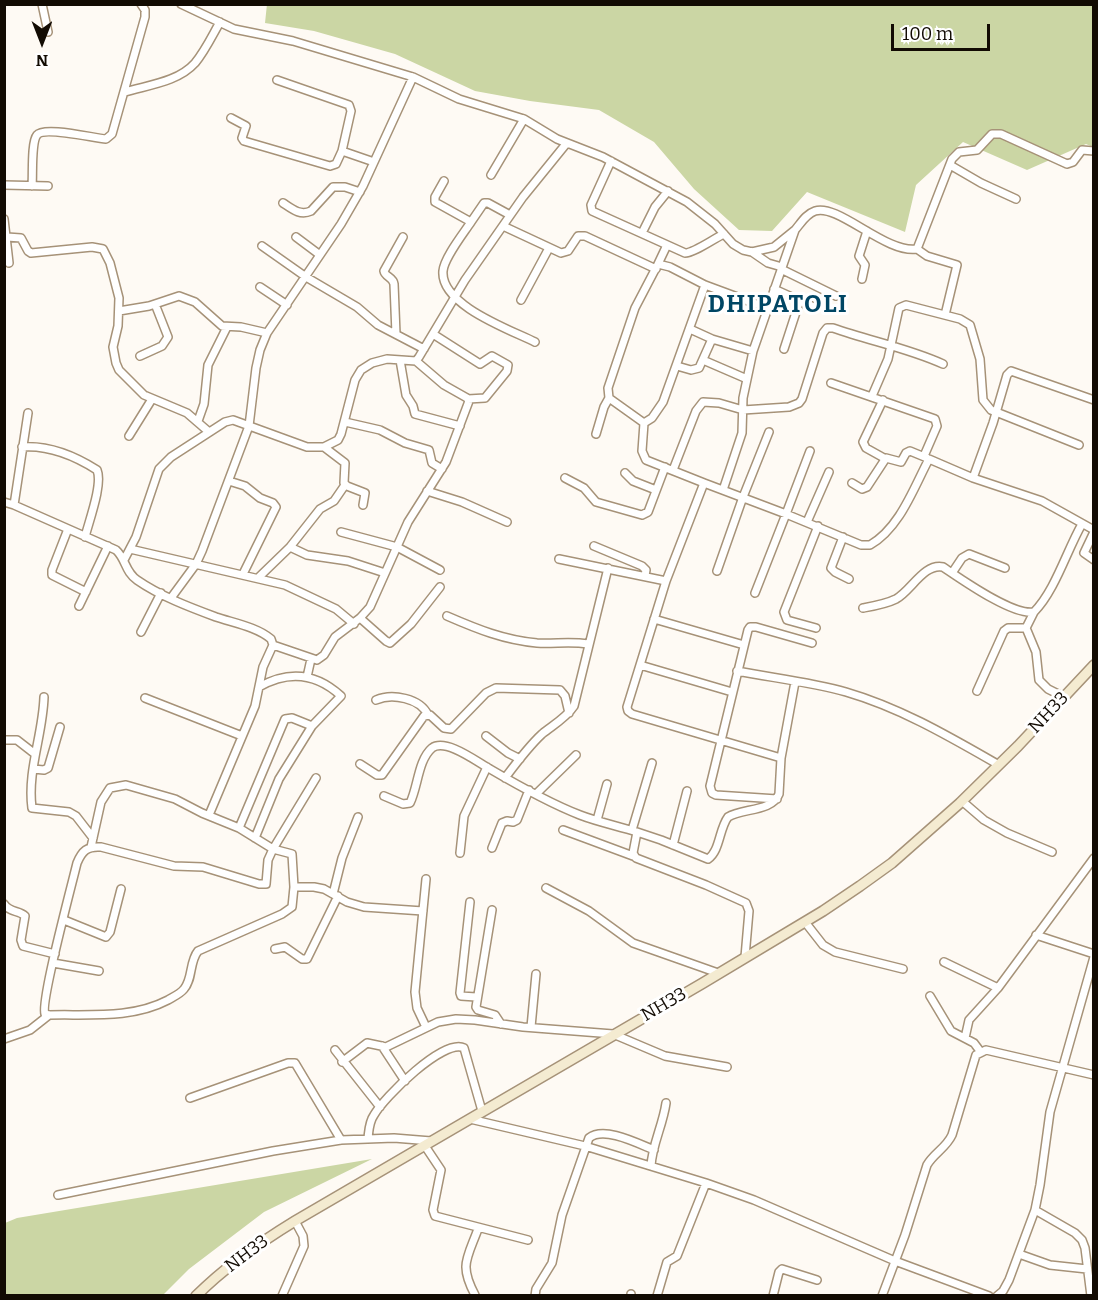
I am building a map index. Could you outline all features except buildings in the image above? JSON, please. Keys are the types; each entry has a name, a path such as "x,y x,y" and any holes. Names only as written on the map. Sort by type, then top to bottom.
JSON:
{"main road":[{"name":"NH33","path":"196,1296 260,1242 841,900 892,863 962,801 1094,665"}],"street":[{"path":"42,4 48,32"},
{"path":"32,186 34,144 37,134 45,131 110,138 145,16 145,10 141,4"},
{"path":"181,4 234,29 293,41 413,77 459,99 524,119 566,144 587,150 611,161 668,191 703,213 733,244 836,296"},
{"path":"125,92 184,73 195,63 220,22"},
{"path":"171,598 196,564 249,426 256,368 267,333 360,192 413,77"},
{"path":"231,118 246,126 242,138 244,141 330,166 336,164 342,151 351,111 349,105 277,80"},
{"path":"491,175 524,119"},
{"path":"917,249 950,165 959,152 977,150 988,136 996,133 1038,149 1067,164 1072,162 1082,150 1094,151"},
{"path":"416,361 455,297 510,215 566,144"},
{"path":"342,151 374,162"},
{"path":"611,161 591,208 592,211 685,253 690,253 724,234"},
{"path":"950,165 981,183 1016,199"},
{"path":"444,181 435,197 435,202 471,222"},
{"path":"4,185 48,186"},
{"path":"283,203 296,211 306,213 333,188 345,187 360,192"},
{"path":"642,233 655,207 668,191"},
{"path":"510,215 484,202 444,264 446,286 469,309 536,342"},
{"path":"752,252 774,247 812,212 826,210 904,248 917,249 927,256 957,265 945,315"},
{"path":"4,219 9,263"},
{"path":"503,226 549,248 565,253 578,236 585,236 657,267 670,267 705,285 767,308"},
{"path":"723,490 742,433 747,378 753,351 795,230"},
{"path":"862,279 865,265 860,256 867,231"},
{"path":"7,237 21,238 28,251 32,253 92,247 103,249 110,262 116,283 119,311 113,347 116,363 133,385 152,399 187,413 208,432"},
{"path":"296,237 320,255"},
{"path":"396,334 394,284 384,271 403,237"},
{"path":"596,434 609,398 608,388 635,308 667,245"},
{"path":"262,246 357,307 378,325 424,348"},
{"path":"521,300 549,248"},
{"path":"644,423 652,418 663,402 705,285"},
{"path":"260,287 287,305"},
{"path":"774,289 816,308"},
{"path":"119,311 155,304 171,297 187,297 203,308 218,324 267,333"},
{"path":"784,349 800,300"},
{"path":"140,356 162,346 168,337 155,304"},
{"path":"872,396 892,346 901,306 906,305 960,319 970,325 980,359 983,400 986,405 996,413 1028,423 1079,445"},
{"path":"198,421 204,404 208,365 227,327"},
{"path":"673,470 698,406 703,402 743,410 789,407 799,403 823,333 827,328 910,350 943,364"},
{"path":"690,329 712,339 753,351"},
{"path":"124,560 159,469 171,457 225,422 233,420 307,447 324,447 338,440 345,422 355,380 361,370 372,363 387,359 416,361 444,385 468,399 485,398 507,371 508,365 492,356 480,364 433,334"},
{"path":"677,366 696,370 712,339"},
{"path":"400,360 406,395 415,414 460,426"},
{"path":"703,360 747,378"},
{"path":"974,478 1007,375 1013,371 1094,400"},
{"path":"644,423 643,456 650,462 865,546 875,543 901,512 927,458 937,420 831,383"},
{"path":"609,398 644,423"},
{"path":"129,436 152,399"},
{"path":"273,645 311,659 320,658 334,637 354,624 370,607 397,548 427,491 442,469 469,404 468,399"},
{"path":"883,400 863,442 866,448 884,458 901,462 906,453 910,451 974,478 1042,501 1061,510 1094,531 1084,553 1094,560"},
{"path":"14,505 28,413"},
{"path":"345,422 380,430 405,443 429,450 432,463 442,469"},
{"path":"717,571 769,432"},
{"path":"22,447 35,446 55,450 97,470 99,473 98,486 85,537"},
{"path":"258,578 290,547 320,509 334,501 345,485 345,463 324,447"},
{"path":"755,593 810,451"},
{"path":"852,483 862,489 867,487 884,458"},
{"path":"565,478 584,488 596,502 642,515 648,512 665,467"},
{"path":"807,522 829,472"},
{"path":"625,473 633,481 656,490"},
{"path":"229,481 245,486 276,507 243,574"},
{"path":"704,483 666,581 628,704 628,711 781,758"},
{"path":"345,485 365,493 363,505"},
{"path":"427,491 462,502 507,522"},
{"path":"4,502 116,550 135,579 171,598 257,631 271,639 273,645 263,667 255,706 209,815"},
{"path":"1064,697 1048,689 1039,680 1036,652 1026,628 1060,570 1082,524"},
{"path":"816,628 787,620 784,612 818,526"},
{"path":"68,529 52,575 86,592"},
{"path":"341,532 397,548 440,570"},
{"path":"843,537 831,568 849,579"},
{"path":"79,606 108,546"},
{"path":"594,546 642,566 646,570 645,576"},
{"path":"290,547 307,555 348,561 385,573"},
{"path":"130,549 285,585 336,609 354,624"},
{"path":"952,573 962,558 969,554 1005,568"},
{"path":"559,559 666,581"},
{"path":"862,608 893,601 933,566 943,567 1010,607 1025,612 1034,612"},
{"path":"505,778 543,733 569,713 577,697 608,568"},
{"path":"360,618 390,643 411,624 440,587"},
{"path":"141,632 161,592"},
{"path":"447,616 501,638 539,643 570,641 588,644"},
{"path":"654,619 744,645"},
{"path":"777,800 712,793 710,786 748,630 753,627 812,643"},
{"path":"977,691 1004,631 1008,628 1026,628"},
{"path":"308,677 311,659"},
{"path":"640,665 732,692"},
{"path":"737,671 844,692 900,711 999,765"},
{"path":"255,838 279,779 312,726 341,696 308,677 280,676 259,687"},
{"path":"384,796 403,804 410,803 427,754 433,748 441,745 456,749 505,778 562,807 673,845 705,859 710,858 728,817 777,800 781,758 795,682"},
{"path":"376,700 390,696 421,705 428,715 444,728 452,729 486,693 496,688 560,690 565,696 569,713"},
{"path":"44,697 43,718 33,769 32,808 69,812 76,816 93,838"},
{"path":"145,698 242,736"},
{"path":"360,764 377,775 382,775 424,716 428,715"},
{"path":"239,828 285,719 292,718 312,726"},
{"path":"33,769 44,771 48,768 60,727"},
{"path":"486,736 520,759"},
{"path":"4,740 17,740 35,754"},
{"path":"492,848 502,823 517,820 532,792 576,755"},
{"path":"633,856 634,831 652,763"},
{"path":"460,853 464,816 487,767"},
{"path":"91,847 104,794 110,788 116,785 126,785 150,791 183,802 239,828 273,849 292,854 294,887 292,903 290,910 198,951 192,961 186,986 182,992 157,1005 128,1013 45,1014 43,1007 81,853 91,847 101,847 174,866 203,867 263,885 267,882 268,860 273,849 316,778"},
{"path":"597,820 607,784"},
{"path":"673,845 687,792"},
{"path":"962,801 984,820 1007,833 1052,852"},
{"path":"275,949 285,947 302,959 307,958 335,895 342,858 358,817"},
{"path":"563,830 746,903 749,910 745,957"},
{"path":"965,1038 969,1020 998,988 1094,858"},
{"path":"426,879 415,1000 426,1027"},
{"path":"294,887 314,887 364,907 423,911"},
{"path":"546,888 589,911 633,944 718,973"},
{"path":"64,920 106,937 110,932 121,889"},
{"path":"470,902 460,993 462,996 476,997"},
{"path":"4,904 10,910 25,916 21,940 23,946 56,954"},
{"path":"492,910 476,997 478,1010 495,1016 501,1024"},
{"path":"805,922 823,945 835,952 903,969"},
{"path":"997,1296 1003,1291 1035,1210 1050,1112 1094,956 1036,935"},
{"path":"944,962 998,988"},
{"path":"53,963 99,971"},
{"path":"1090,968 1094,980"},
{"path":"531,1028 536,974"},
{"path":"930,996 951,1031 974,1043 981,1051 996,1052 1094,1075"},
{"path":"4,1039 30,1030 49,1015"},
{"path":"342,1062 367,1043 390,1046 426,1027 456,1019 531,1028 613,1034 665,1056 727,1068"},
{"path":"382,1046 405,1081"},
{"path":"368,1138 372,1119 380,1107 405,1081 437,1054 450,1047 462,1046 465,1051 482,1111"},
{"path":"335,1050 342,1062 380,1107"},
{"path":"882,1296 927,1165 952,1135 974,1060 981,1051"},
{"path":"190,1098 288,1063 295,1063 341,1140"},
{"path":"651,1166 666,1103"},
{"path":"470,1119 585,1146 706,1183 754,1200 895,1261 988,1296"},
{"path":"533,1294 552,1263 560,1221 589,1138 600,1132 654,1150"},
{"path":"58,1195 273,1151 341,1140 368,1138 430,1143 441,1170 433,1210 435,1216 478,1229 528,1240"},
{"path":"657,1296 667,1262 677,1256 706,1183"},
{"path":"1035,1210 1075,1233 1082,1240 1091,1296"},
{"path":"282,1296 304,1246 303,1236 295,1221"},
{"path":"476,1295 466,1279 465,1271 466,1261 478,1229"},
{"path":"1019,1254 1050,1265 1087,1269"},
{"path":"773,1296 780,1269 817,1280"}],"green space":[{"path":"267,4 1093,5 1093,147 1086,144 1027,170 963,142 916,185 905,232 807,192 772,231 739,230 694,189 654,142 599,110 475,91 395,54 314,31 265,23"},
{"path":"372,1159 264,1212 189,1269 163,1295 5,1295 5,1223 17,1218"}],"district":[{"name":"DHIPATOLI","path":"778,305"}]}
